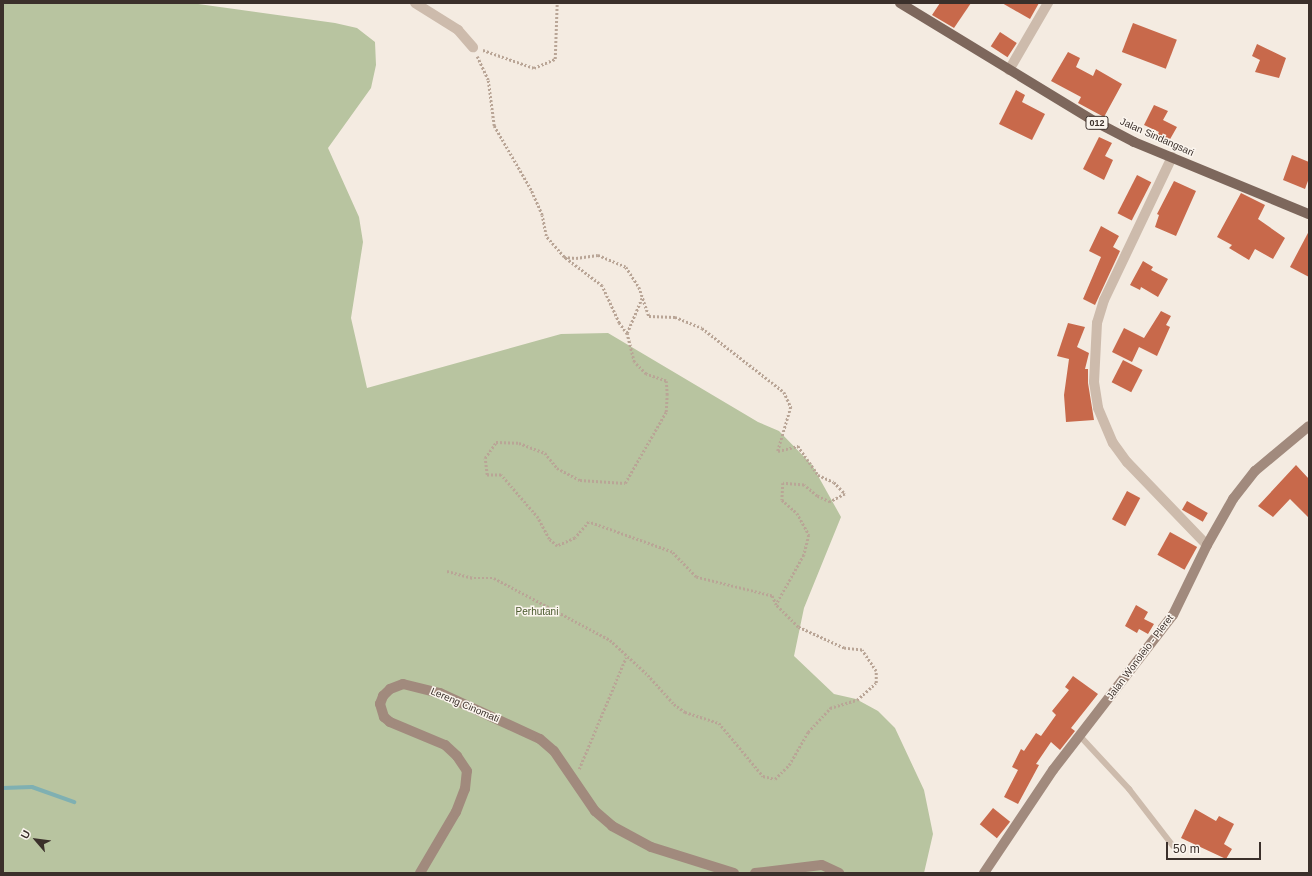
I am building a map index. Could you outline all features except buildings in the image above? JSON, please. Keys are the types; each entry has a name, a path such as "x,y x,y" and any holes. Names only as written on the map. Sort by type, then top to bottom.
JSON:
{"main road":[{"name":"Jalan Sindangsari","path":"900,3 1009,70 1100,124 1134,142 1309,214"},
{"name":"Jalan Wonolelo - Pleret","path":"984,873 1079,735 1173,615 1207,545 1234,499 1255,471 1309,426"},
{"name":"Lereng Cinomati","path":"420,873 456,812 465,788 466,771 457,756 445,745 390,722 384,717 380,704 383,696 396,685 411,684 440,693 540,739 554,751 595,811 612,826 651,847 734,873"},
{"path":"754,873 822,865 839,873"}],"street":[{"path":"415,3 458,30 473,47"},
{"path":"1009,70 1048,3"},
{"path":"1172,157 1104,300 1097,323 1094,382 1098,408 1113,442 1127,462 1207,545"}],"lane":[{"path":"1079,735 1130,789 1173,846"}],"path":[{"path":"473,47 534,68 555,60 557,3"},
{"path":"447,571 474,578 494,578 584,624 610,640 626,657 648,675 674,704 685,712 718,723 763,776 775,779 788,765 808,732 830,708 857,700 876,683 876,671 862,650 844,648 798,627 776,605 772,596 696,577 672,552 589,522 575,538 557,546 549,539 538,518 501,475 487,475 485,458 496,442 519,443 545,453 557,468 580,480 626,484 666,412 667,395 666,381 646,374 634,362 627,334 618,323 602,286 564,257 546,236 542,215 531,190 494,126 488,80 473,47"},
{"path":"564,257 576,258 598,254 626,267 638,287 649,316 675,317 702,328 784,392 791,407 778,451 798,446 818,475 834,482 845,494 830,502 817,496 804,485 783,483 782,500 797,513 809,535 804,555 776,605"},
{"path":"627,334 642,298"},
{"path":"574,780 626,657"}],"green space":[{"name":"Perhutani","path":"3,3 191,3 335,23 357,28 375,42 376,65 371,88 328,148 359,217 363,242 351,318 367,388 561,334 608,333 758,422 779,431 812,465 841,517 804,608 794,656 834,694 856,699 878,711 895,728 924,790 933,834 924,873 3,873"}],"waterway":[{"path":"3,788 32,787 74,802"}]}
